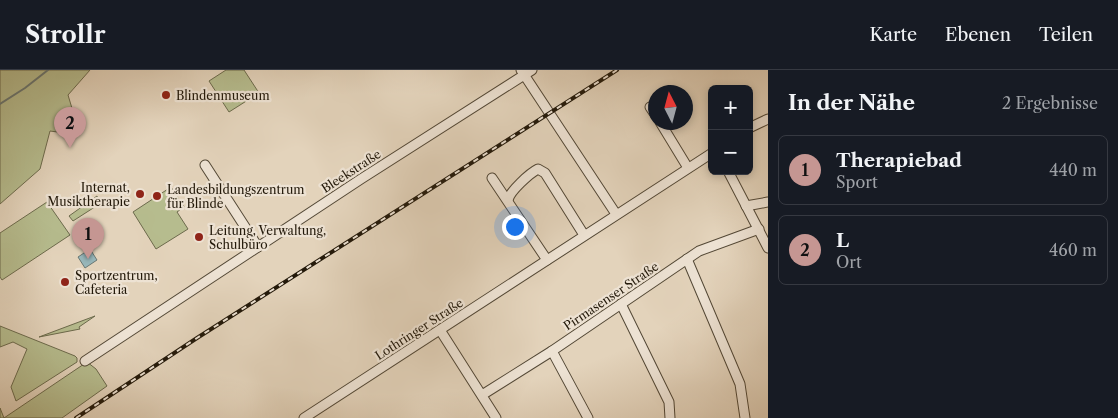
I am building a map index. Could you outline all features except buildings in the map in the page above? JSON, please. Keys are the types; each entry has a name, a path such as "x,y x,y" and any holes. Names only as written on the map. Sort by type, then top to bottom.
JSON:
{"street":[{"path":"526,72 616,214"},
{"name":"Bleekstraße","path":"85,361 526,72"},
{"path":"753,126 768,119"},
{"path":"665,130 688,168"},
{"name":"Lothringer Straße","path":"304,418 708,156"},
{"path":"205,165 258,247"},
{"path":"508,200 508,196 538,169 544,173 584,235"},
{"path":"730,175 768,248"},
{"path":"492,178 547,260"},
{"path":"746,206 768,202"},
{"name":"Pirmasenser Straße","path":"482,395 552,351 699,251 759,229"},
{"path":"687,259 740,384 746,418"},
{"path":"620,304 669,402 670,418"},
{"path":"440,330 496,418"},
{"path":"552,351 588,418"}],"green space":[{"path":"0,70 90,70 68,95 80,135 50,131 40,169 0,204"},
{"path":"226,70 244,70 259,93 229,112 209,81"},
{"path":"171,187 184,207 177,212 188,229 156,249 133,212"},
{"path":"97,196 101,203 73,221 69,216"},
{"path":"47,202 70,235 2,280 0,277 0,233"},
{"path":"95,316 79,327 80,329 39,337"},
{"path":"0,326 75,356 77,362 16,401 11,387 27,349 13,342 0,347"},
{"path":"87,362 96,369 107,386 62,418 4,418"},
{"path":"0,408 4,418 0,418"}],"water":[{"path":"90,249 97,260 85,268 78,257"}],"waterway":[{"path":"0,104 48,70"}],"railway":[{"path":"76,418 197,338 617,70"}],"place":[{"name":"Blindenmuseum","path":"166,95"},
{"name":"L","path":"70,148"},
{"name":"Internat, Musiktherapie","path":"140,194"},
{"name":"Landesbildungszentrum für Blinde","path":"157,196"},
{"name":"Leitung, Verwaltung, Schulbüro","path":"199,237"},
{"name":"Therapiebad","path":"88,259"},
{"name":"Sportzentrum, Cafeteria","path":"65,282"}]}
